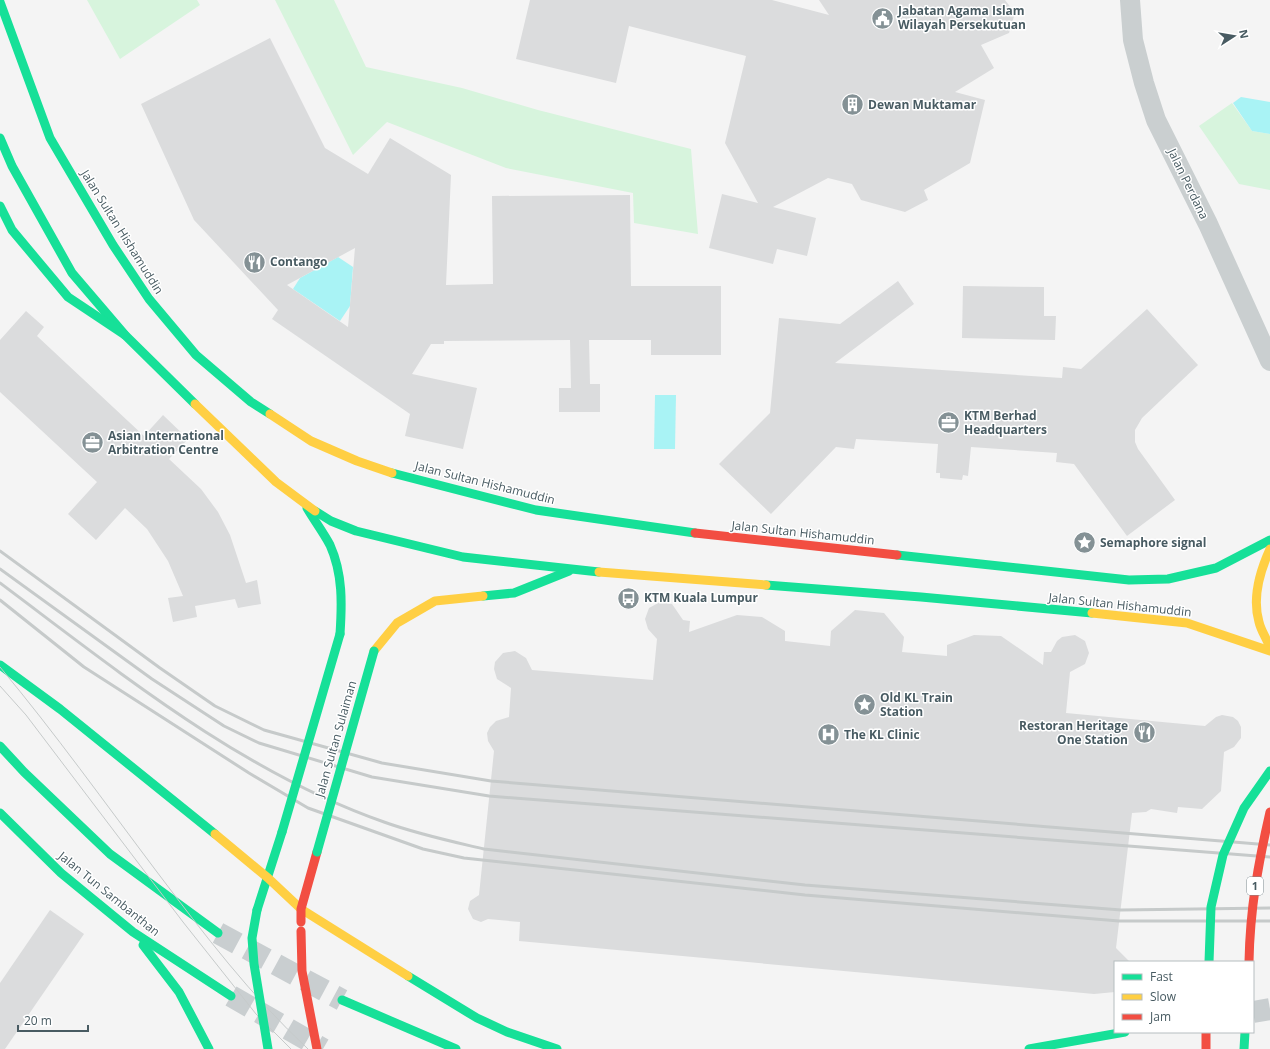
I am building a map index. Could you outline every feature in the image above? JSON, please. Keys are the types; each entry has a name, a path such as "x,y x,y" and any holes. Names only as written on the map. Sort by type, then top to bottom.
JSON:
{"main road":[{"name":"Jalan Sultan Hishamuddin","path":"0,2 50,138 113,245 149,299 196,355 251,402 311,441 331,450 399,475 425,480 536,510 688,532 1129,580 1168,579 1216,568 1270,540"},
{"name":"Jalan Sultan Hishamuddin","path":"0,138 12,166 72,273 125,335 276,482 305,506 332,521 397,542 463,557 570,570 921,598 1187,623 1218,632 1270,651"},
{"path":"0,206 12,230 68,297 125,335"},
{"path":"268,1049 254,964 252,938 257,910 282,832 340,634 342,604 337,564 332,550 305,506"},
{"path":"1270,549 1265,558 1258,582 1257,602 1259,621 1270,648"},
{"name":"Jalan Sultan Sulaiman","path":"317,1049 302,971 301,909 374,651 396,623 435,601 514,593 570,570"},
{"path":"0,665 60,709 268,878 301,909 477,1018 507,1032 557,1049"},
{"path":"0,746 24,772 110,854 218,933"},
{"path":"1209,961 1211,907 1223,855 1244,808 1270,771"},
{"name":"1","path":"1249,961 1250,924 1257,868 1270,812"},
{"name":"Jalan Tun Sambanthan","path":"0,813 61,873 133,932 231,996"},
{"path":"133,932 179,992 209,1049"},
{"path":"342,1000 456,1049"},
{"path":"1029,1049 1119,1033"},
{"path":"1206,1033 1206,1049"},
{"path":"1244,1049 1245,1033"}],"street":[{"name":"Jalan Perdana","path":"1130,0 1133,40 1144,83 1156,120 1208,224 1270,361"}],"green space":[{"path":"87,0 197,0 200,5 120,59"},
{"path":"275,0 334,0 366,67 462,88 538,110 691,149 698,234 634,223 633,193 506,168 387,122 353,155"},
{"path":"1232,103 1252,131 1270,134 1270,190 1239,184 1199,126"}],"water":[{"path":"1241,97 1270,102 1270,134 1252,131 1233,103"},
{"path":"338,257 353,267 350,306 340,321 293,289 300,278"},
{"path":"655,395 676,395 675,449 654,449"}],"building":[{"path":"530,0 772,0 829,15 819,0 1005,0 1015,13 1009,33 981,45 994,68 955,92 985,100 970,163 924,190 928,200 905,212 861,200 852,184 828,178 773,207 816,218 807,256 777,249 773,264 709,248 722,194 758,203 725,143 746,56 629,26 616,83 516,59"},
{"path":"270,38 325,148 368,174 390,138 451,175 446,285 493,284 492,196 630,195 631,286 721,286 721,355 651,355 651,340 589,340 590,384 600,384 600,412 559,412 559,388 571,388 570,340 444,341 444,344 431,344 412,374 477,388 463,449 405,436 410,414 272,319 278,310 194,220 141,104","holes":["355,248 348,327 287,285"]},
{"name":"KTM Berhad Headquarters","path":"898,281 914,304 835,363 1062,378 1063,367 1081,369 1147,309 1198,365 1142,418 1135,430 1135,442 1138,449 1175,500 1127,536 1074,464 1056,462 1057,453 971,447 968,476 963,475 962,480 940,478 940,473 936,473 938,444 856,439 854,449 836,447 771,514 719,464 770,413 779,318 840,324"},
{"path":"963,286 1044,287 1044,316 1056,316 1055,340 962,338"},
{"path":"26,311 44,327 37,336 144,436 163,415 188,439 169,459 201,489 218,512 230,535 246,583 257,580 261,604 238,608 235,599 195,606 197,617 173,622 168,598 183,596 168,561 147,529 125,508 96,540 68,514 97,482 0,392 0,340"},
{"path":"660,602 672,604 683,620 690,621 689,632 737,615 762,617 785,631 785,641 830,646 831,631 855,610 884,613 904,637 902,652 947,656 947,645 974,635 1001,636 1043,665 1044,652 1051,652 1057,641 1062,637 1075,635 1085,641 1089,653 1085,664 1070,672 1066,713 1205,726 1216,717 1222,715 1233,717 1238,721 1241,727 1241,738 1234,747 1224,752 1221,791 1202,809 1178,807 1177,813 1151,809 1146,812 1132,813 1116,948 1129,961 1114,961 1114,992 1094,994 519,941 520,922 488,919 481,922 473,919 468,909 470,901 479,895 494,751 488,741 487,733 496,721 509,717 511,688 497,679 494,669 495,662 503,653 515,651 526,658 532,670 653,680 657,639 648,629 645,619 649,608"},
{"path":"50,910 84,934 5,1049 0,1049 0,983"}],"tunnel":[{"path":"218,933 342,1000"},
{"path":"231,996 323,1049"},
{"path":"1254,1012 1270,1009"}],"tram line":[{"path":"0,667 60,743 210,941 267,1008 308,1049"},
{"path":"0,686 26,715 183,922 256,1014 291,1049"}],"railway":[{"path":"0,551 160,668 215,706 264,730 382,763 491,781 1270,845"},
{"path":"0,569 152,679 224,726 259,743 372,777 489,796 1270,857"},
{"path":"0,583 137,685 184,718 232,748 281,776 332,801 384,822 434,837 484,849 805,885 1121,910 1270,908"},
{"path":"0,600 84,667 249,773 308,808 423,849 464,858 805,895 1119,921 1270,921"}],"traffic: fast":[{"path":"0,2 50,138 113,245 149,299 196,355 251,402 270,414"},
{"path":"0,138 12,166 72,273 125,335 195,404"},
{"path":"0,206 12,230 68,297 125,335"},
{"path":"392,473 536,510 695,533"},
{"path":"307,508 330,545 337,567 341,589 340,634"},
{"path":"315,511 331,521 356,531 463,557 599,572"},
{"path":"897,555 1129,580 1168,579 1216,568 1270,540"},
{"path":"483,596 514,593 569,571"},
{"path":"766,585 921,597 1092,613"},
{"path":"282,832 340,634"},
{"path":"317,852 374,651"},
{"path":"0,665 60,709 215,834"},
{"path":"0,746 24,772 110,854 218,933"},
{"path":"1209,961 1211,907 1223,855 1244,808 1270,771"},
{"path":"0,813 61,873 133,932 231,996"},
{"path":"257,910 282,832"},
{"path":"257,910 252,938 254,964 268,1049"},
{"path":"143,945 179,992 209,1049"},
{"path":"408,976 477,1018 507,1032 557,1049"},
{"path":"342,1000 456,1049"},
{"path":"1029,1049 1119,1033"},
{"path":"1244,1049 1245,1033"}],"traffic: slow":[{"path":"195,404 276,482 315,511"},
{"path":"270,414 311,441 357,461 392,473"},
{"path":"1270,549 1260,575 1256,604 1260,625 1270,648"},
{"path":"599,572 766,585"},
{"path":"374,651 397,623 435,601 483,596"},
{"path":"1092,613 1187,623 1270,651"},
{"path":"215,834 268,878 301,909 408,976"}],"traffic: jam":[{"path":"695,533 897,555"},
{"path":"1249,961 1255,887 1270,812"},
{"path":"301,922 301,909 317,852"},
{"path":"301,931 302,971 317,1049"},
{"path":"1206,1033 1206,1049"}],"place":[{"name":"Jabatan Agama Islam Wilayah Persekutuan","path":"883,18"},
{"name":"Dewan Muktamar","path":"852,105"},
{"name":"Contango","path":"255,262"},
{"name":"KTM Berhad Headquarters","path":"949,423"},
{"name":"Asian International Arbitration Centre","path":"93,443"},
{"name":"Semaphore signal","path":"1084,543"},
{"name":"KTM Kuala Lumpur","path":"628,598"},
{"name":"Old KL Train Station","path":"865,705"},
{"name":"Restoran Heritage One Station","path":"1144,733"},
{"name":"The KL Clinic","path":"829,735"}]}
